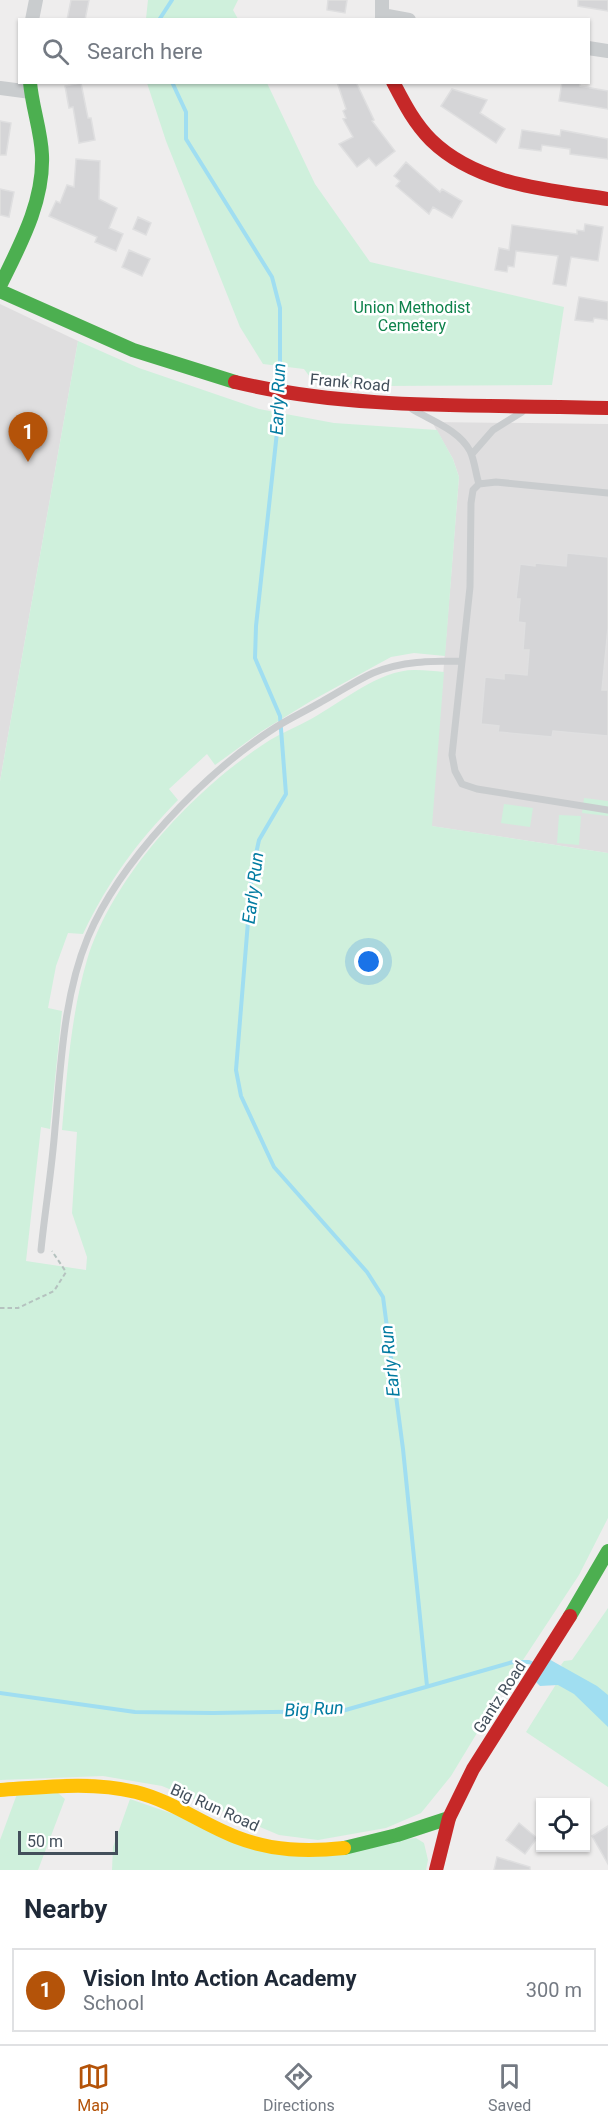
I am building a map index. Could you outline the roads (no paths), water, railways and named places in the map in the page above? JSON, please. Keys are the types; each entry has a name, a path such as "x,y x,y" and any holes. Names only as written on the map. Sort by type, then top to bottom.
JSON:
{"main road":[{"path":"394,84 412,118 430,139 476,172 502,181 608,200"},
{"path":"0,286 31,218 42,178 41,137 30,87"},
{"name":"Frank Road","path":"0,291 132,349 178,366 250,386 345,400 608,408"},
{"name":"Gantz Road","path":"436,1870 449,1818 473,1769 595,1576 608,1551"},
{"name":"Big Run Road","path":"0,1790 91,1786 136,1792 256,1844 308,1851 343,1848 398,1836 449,1818"}],"street":[{"path":"32,18 36,0"},
{"path":"382,0 382,17"},
{"path":"590,48 608,51"},
{"path":"0,88 30,87"}],"lane":[{"path":"402,403 448,429 464,442 472,454 473,467 479,484"},
{"path":"472,454 493,430 532,405"},
{"path":"608,494 496,482 479,484 473,490 470,587 452,755 455,771 462,784 477,789 608,810"},
{"path":"41,1250 67,1011 88,937 111,893 137,855 183,805 222,769 269,732 373,673 425,661 462,661"}],"water":[{"path":"547,1658 597,1686 608,1695 608,1727 574,1694 558,1685 540,1686 533,1679"}],"waterway":[{"name":"Early Run","path":"160,18 172,0"},
{"name":"Early Run","path":"173,84 186,112 186,139 272,277 280,308 280,383"},
{"name":"Early Run","path":"279,397 256,626 255,658 280,716 286,794 259,840 252,872 236,1070 241,1096 274,1167 367,1272 383,1297 403,1449 427,1686"},
{"name":"Big Run","path":"0,1693 135,1712 342,1711 513,1662 534,1664"}],"place":[{"name":"Vision Into Action Academy","path":"28,462"}],"park label":[{"name":"Union Methodist Cemetery","path":"412,316"}]}
